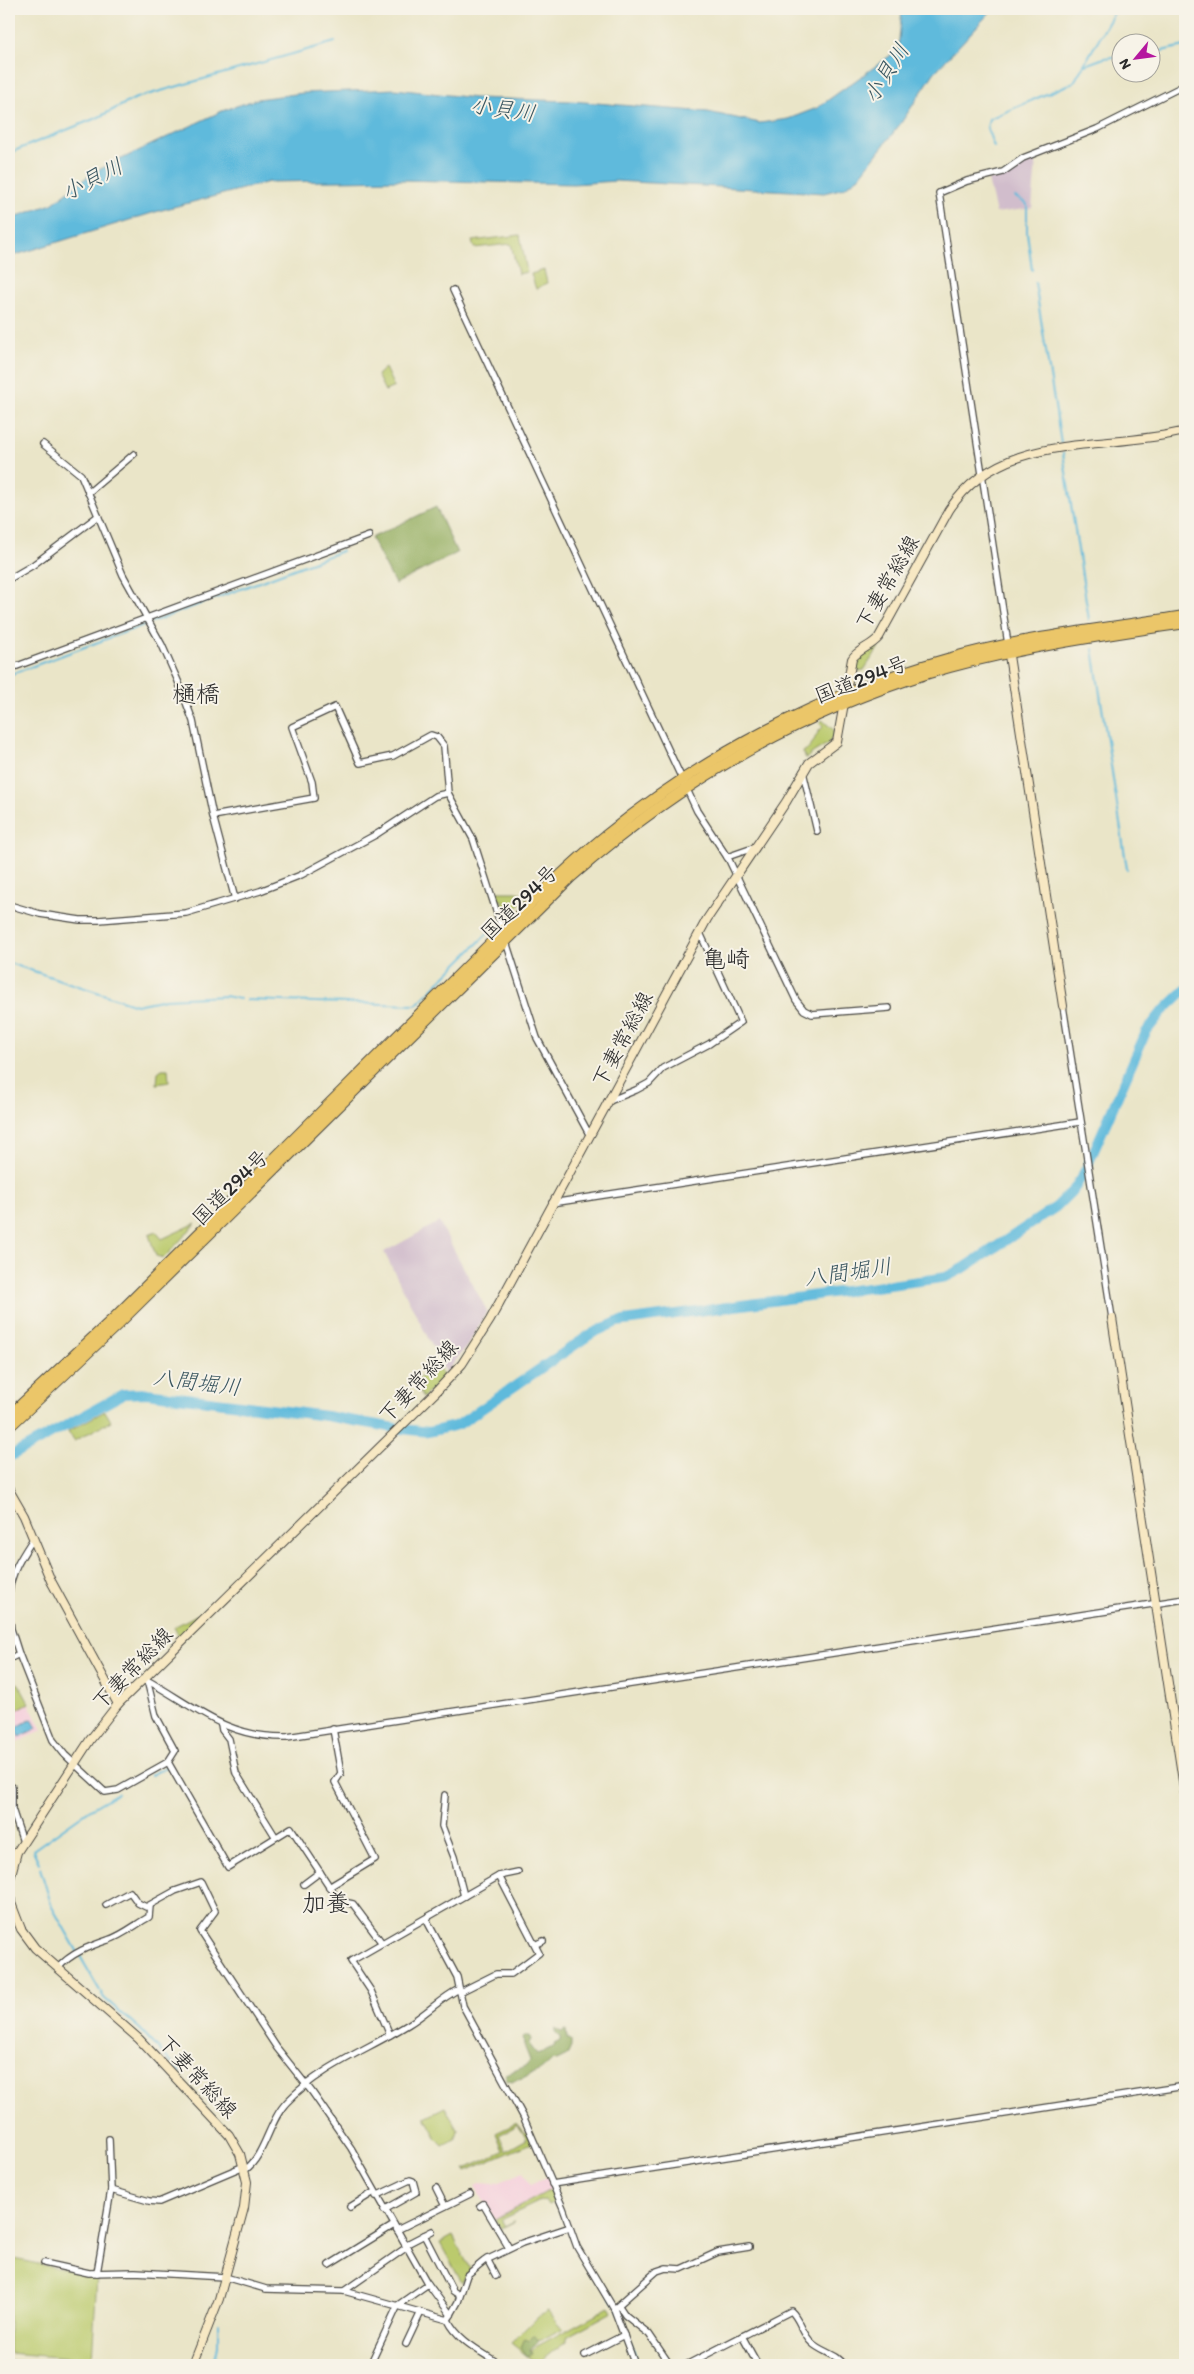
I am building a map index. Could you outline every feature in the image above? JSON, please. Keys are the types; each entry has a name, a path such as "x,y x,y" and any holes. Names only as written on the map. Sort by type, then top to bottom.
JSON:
{"highway":[{"name":"国道294号","path":"9,1416 113,1319 505,934 593,857 684,783 844,699 1008,649 1185,616"},
{"name":"国道294号","path":"1008,649 1185,623"},
{"name":"国道294号","path":"9,1427 105,1337 505,934"}],"main road":[{"name":"下妻常総線","path":"193,2365 214,2313 244,2208 247,2186 245,2168 237,2148 229,2135 158,2057 34,1948 20,1929 12,1909 9,1887 12,1866 23,1842 75,1763 118,1704 455,1373 486,1326 700,933 736,874 813,758 828,751 837,742 852,659 858,652 873,644 879,637 949,510 963,490 981,475 1003,462 1029,453 1185,431"},
{"path":"1008,649 1063,1006"},
{"path":"1112,1318 1185,1794"},
{"path":"9,1490 33,1538 51,1581 118,1704"}],"street":[{"path":"1008,649 939,193 967,181 1003,172 1023,158 1097,129 1185,85"},
{"path":"453,290 697,811 736,874 792,993 804,1010 816,1014 889,1008"},
{"path":"43,444 81,475 123,575 152,626 193,721 214,816 236,899"},
{"path":"88,493 134,454"},
{"path":"9,579 33,565 98,516"},
{"path":"9,669 369,536"},
{"path":"214,816 314,798 312,782 292,727 333,707 337,709 360,763 393,756 435,735 444,746 448,793 473,839 537,1038 589,1134"},
{"path":"804,772 817,831"},
{"path":"9,905 56,917 99,920 180,914 236,899 311,870 377,834 435,796 448,793"},
{"path":"727,857 753,848"},
{"path":"608,1102 636,1090 649,1082 663,1068 703,1048 741,1022 700,933"},
{"path":"1063,1006 1112,1318"},
{"path":"552,1203 1080,1122"},
{"path":"9,1593 10,1579 33,1538"},
{"path":"145,1679 221,1724 242,1733 273,1737 1185,1599"},
{"path":"9,1613 11,1629 19,1654 53,1740 60,1750 100,1788 108,1792 168,1762 175,1751 156,1716 145,1679"},
{"path":"9,1659 19,1654"},
{"path":"221,1724 222,1730 229,1739 236,1773 275,1836"},
{"path":"330,1887 375,1859 335,1782 341,1773 333,1729"},
{"path":"168,1762 228,1867 275,1836 291,1828 338,1901 353,1904 382,1943"},
{"path":"12,1788 12,1809 23,1842"},
{"path":"446,1795 442,1826 454,1857 464,1896"},
{"path":"304,1884 320,1872"},
{"path":"390,2035 371,1991 351,1960 499,1876 518,1872"},
{"path":"112,2190 159,2202 245,2168 253,2163 284,2105 340,2061 410,2024 459,1991 496,1974 511,1974 538,1955 536,1944 515,1911 499,1876"},
{"path":"106,1905 130,1892 140,1905 150,1906 176,1890 201,1882 215,1911 200,1931 277,2048 351,2148 384,2210 449,2317 454,2330 467,2342 501,2365"},
{"path":"58,1968 78,1953 108,1940 149,1917 150,1906"},
{"path":"426,1919 457,1977 464,2006 524,2116 583,2259 617,2308 649,2334 670,2365"},
{"path":"536,1944 543,1941"},
{"path":"552,2184 1185,2086"},
{"path":"97,2273 112,2190 109,2139"},
{"path":"350,2207 375,2194 410,2180 413,2181 416,2192 384,2210"},
{"path":"436,2188 445,2206"},
{"path":"329,2265 395,2228 470,2194"},
{"path":"480,2206 483,2204 509,2248"},
{"path":"449,2317 467,2275 487,2259 509,2248 570,2227"},
{"path":"344,2291 406,2246 432,2231"},
{"path":"424,2236 453,2291 459,2295"},
{"path":"617,2308 657,2271 666,2268 681,2268 718,2252 749,2247"},
{"path":"487,2259 496,2276"},
{"path":"44,2263 97,2273 135,2272 225,2277 266,2289 344,2291 421,2312 449,2317"},
{"path":"370,2365 398,2305 428,2284"},
{"path":"617,2308 635,2365"},
{"path":"686,2365 791,2311 808,2340 838,2359 844,2365"},
{"path":"406,2344 421,2312"},
{"path":"585,2355 624,2334"},
{"path":"742,2336 758,2365"}],"shaded area":[{"path":"1033,158 1036,163 1032,208 996,213 988,180 1005,176"},
{"path":"439,1222 487,1311 467,1346 446,1373 384,1252"},
{"path":"18,1683 42,1730 9,1747 9,1687"},
{"path":"523,2172 530,2185 549,2176 554,2188 495,2220 475,2186 480,2183 494,2184"}],"green space":[{"path":"520,235 527,272 518,274 511,244 474,248 472,241"},
{"path":"544,270 547,283 536,289 531,274"},
{"path":"385,368 394,387 385,391 377,375"},
{"path":"436,507 457,553 395,584 371,538"},
{"path":"879,647 864,670 859,671 853,668 857,657"},
{"path":"822,720 835,731 833,736 827,744 806,759 803,752 810,746 817,733 823,727 819,723"},
{"path":"493,892 529,894 511,915 504,918 499,908 504,901 496,900"},
{"path":"162,1069 168,1069 169,1082 157,1084 158,1072"},
{"path":"196,1223 164,1258 156,1256 149,1235 156,1232 162,1239"},
{"path":"439,1368 444,1377 423,1398 414,1381"},
{"path":"105,1411 111,1421 74,1441 68,1431"},
{"path":"206,1610 179,1637 174,1627"},
{"path":"18,1683 29,1703 13,1712 9,1708 9,1687"},
{"path":"555,2029 561,2032 566,2030 567,2038 571,2040 571,2047 567,2056 557,2061 552,2060 541,2070 512,2082 506,2080 506,2074 526,2066 530,2061 524,2045 524,2036 530,2036 529,2044 537,2054 555,2046 554,2044 560,2041 560,2037 555,2033"},
{"path":"445,2107 458,2130 456,2139 443,2145 437,2139 425,2117"},
{"path":"517,2123 524,2132 528,2133 532,2143 466,2171 465,2169 503,2152 496,2133","holes":["518,2125 527,2139 506,2151 499,2135"]},
{"path":"550,2190 554,2202 548,2205 545,2200 540,2201 501,2220 505,2226 501,2228 495,2220"},
{"path":"453,2236 470,2269 462,2283 440,2243"},
{"path":"9,2258 97,2276 92,2360 9,2353"},
{"path":"609,2307 612,2312 566,2337 566,2341 537,2364 511,2343 537,2317 548,2311 563,2328 543,2339 525,2341 523,2345 530,2350"},
{"path":"534,2335 539,2341 530,2349 532,2354 527,2356 521,2347 525,2338 530,2340"}],"water":[{"name":"小貝川","path":"902,9 993,9 934,73 901,123 859,177 844,188 824,193 616,181 573,184 401,180 269,182 162,210 9,257 9,219 52,204 92,173 222,111 257,99 303,93 395,89 475,98 571,101 708,112 760,123 788,119 817,108 898,50"},
{"path":"32,1719 37,1728 20,1737 15,1728"}],"waterway":[{"path":"994,147 987,128 989,119 1074,82 1116,9"},
{"path":"9,153 99,117 136,98 335,42"},
{"path":"1162,51 1185,46"},
{"path":"1085,65 1112,57"},
{"path":"1015,197 1027,204 1027,232 1032,270"},
{"path":"1035,283 1061,443"},
{"path":"1063,453 1089,620"},
{"path":"152,622 342,551"},
{"path":"9,675 147,624"},
{"path":"1093,649 1127,869"},
{"path":"247,1000 416,1005 494,927"},
{"path":"9,963 136,1005 165,999 225,996 240,999"},
{"name":"八間堀川","path":"402,1429 429,1432 458,1425 591,1334 617,1322 934,1279 946,1277 964,1268 1056,1207 1075,1188 1086,1169 1146,1032 1161,1013 1185,990"},
{"name":"八間堀川","path":"9,1457 123,1394 146,1393 326,1416 395,1428"},
{"path":"151,1677 163,1666"},
{"path":"151,1775 168,1766"},
{"path":"39,1863 33,1850 92,1808 118,1793"},
{"path":"40,1868 52,1907 104,1998 140,2029 180,2072"},
{"path":"610,2295 616,2305"},
{"path":"618,2309 639,2365"},
{"path":"214,2365 218,2346 218,2323"},
{"path":"9,2361 40,2365"}],"district":[{"name":"樋橋","path":"196,693"},
{"name":"亀崎","path":"726,958"},
{"name":"加養","path":"326,1902"}]}
